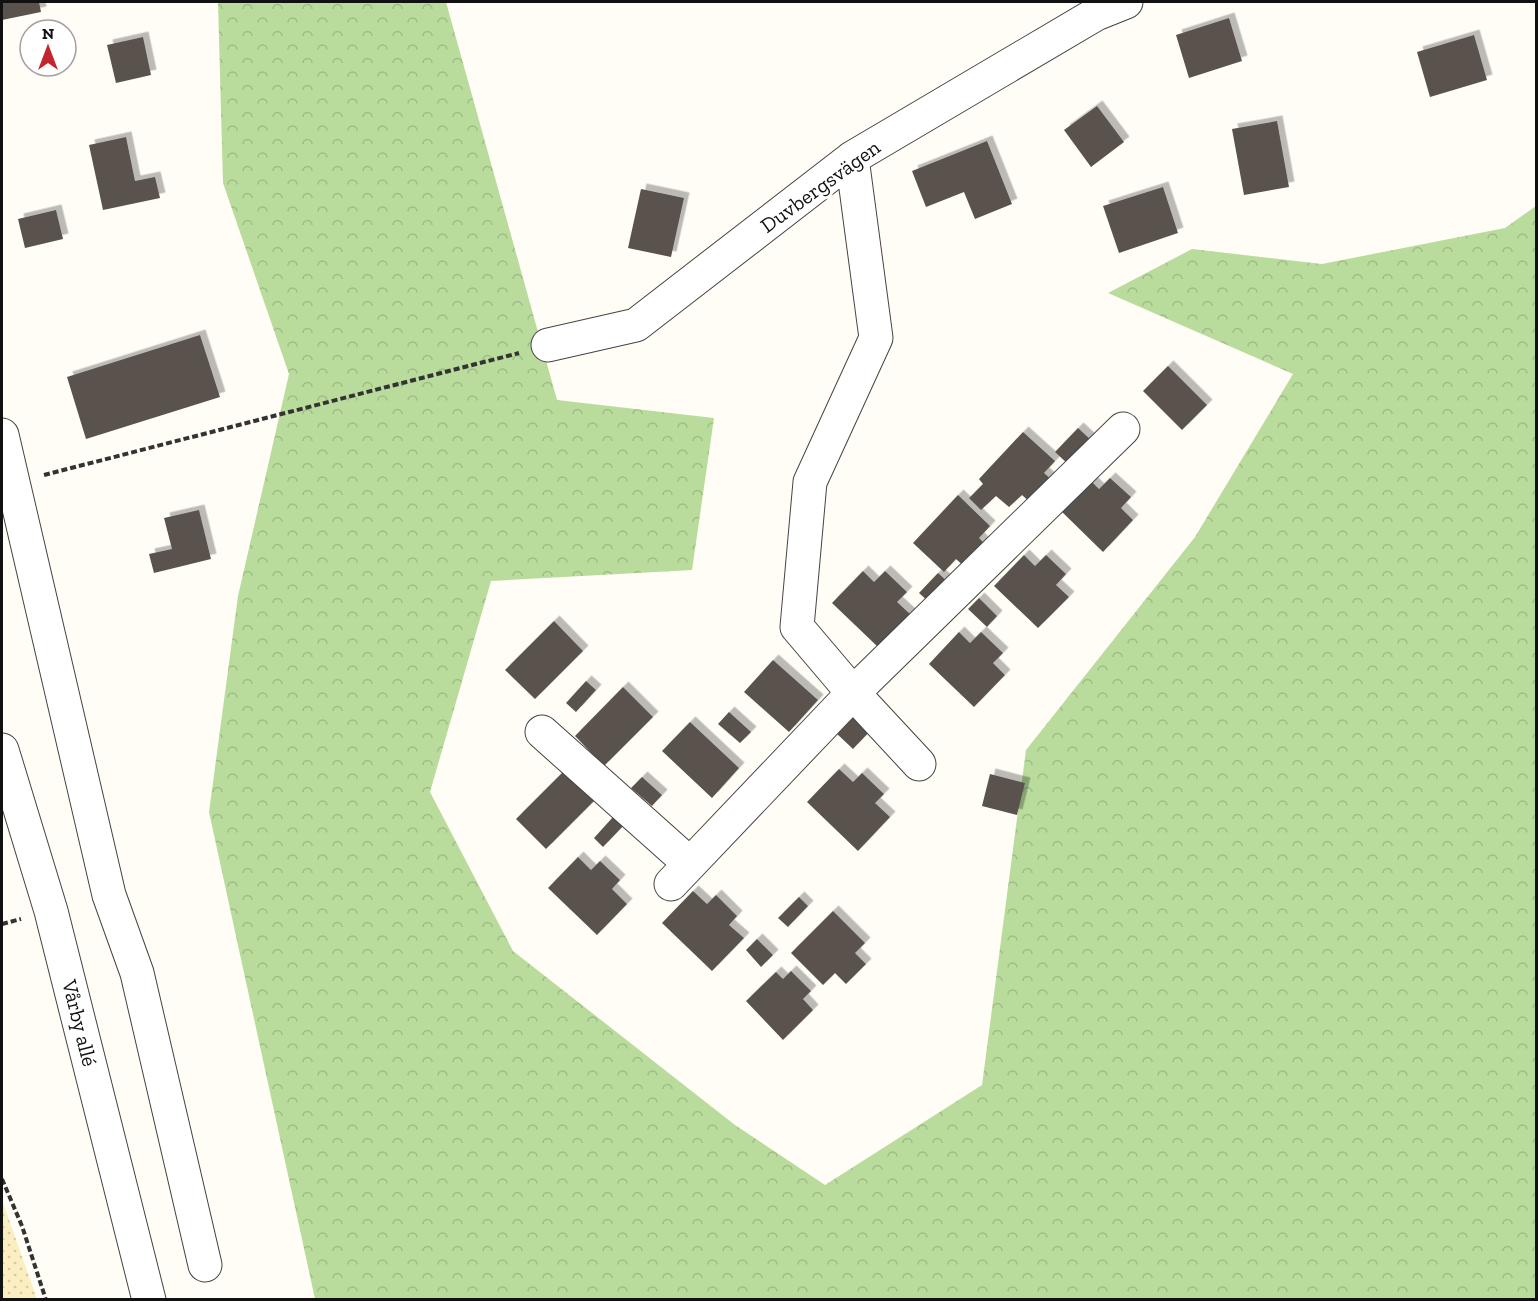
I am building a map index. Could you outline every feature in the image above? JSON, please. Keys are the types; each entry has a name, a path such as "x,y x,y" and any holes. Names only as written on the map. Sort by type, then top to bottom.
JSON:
{"street":[{"name":"Duvbergsvägen","path":"548,345 636,325 852,158 1096,14 1126,2"},
{"path":"852,158 876,338 810,482 797,627 853,693 919,764"},
{"path":"542,732 680,874 853,693 1123,429"},
{"path":"2,435 7,485 108,895 137,973 205,1265"},
{"name":"Vårby allé","path":"2,750 51,911 149,1299"}],"path":[{"path":"7,485 548,345"},
{"path":"2,1179 22,1226 46,1299"}],"green space":[{"path":"218,2 446,2 557,400 714,418 692,570 491,581 430,792 513,951 735,1125 825,1185 982,1085 1026,750 1195,537 1293,374 1108,293 1192,249 1322,264 1505,228 1536,206 1536,1299 315,1299 209,812 238,596 289,374 223,183"}],"sand":[{"path":"2,1200 37,1299 2,1299"}],"building":[{"path":"2,2 39,2 41,12 2,20"},
{"path":"1229,18 1242,61 1189,78 1176,35"},
{"path":"1474,35 1487,80 1430,97 1417,52"},
{"path":"143,37 151,75 116,83 107,45"},
{"path":"1097,106 1124,142 1091,167 1064,130"},
{"path":"1277,121 1289,187 1244,195 1232,129"},
{"path":"126,137 135,181 155,177 160,198 103,210 89,145"},
{"path":"987,141 1012,204 975,219 964,192 926,207 912,171"},
{"path":"1163,187 1178,233 1119,253 1103,206"},
{"path":"641,189 684,198 671,257 628,248"},
{"path":"56,210 63,239 25,248 18,219"},
{"path":"200,335 220,397 86,439 67,377"},
{"path":"1168,366 1207,405 1182,430 1143,391"},
{"path":"1078,428 1091,440 1068,464 1055,452"},
{"path":"1023,432 1055,461 1044,473 1054,482 1032,504 1022,495 1009,507 996,496 981,510 969,498 983,484 979,479"},
{"path":"1088,478 1099,489 1110,478 1131,497 1121,508 1133,520 1103,552 1058,508"},
{"path":"958,495 990,526 979,538 988,547 967,569 956,559 944,572 913,543"},
{"path":"199,510 211,559 154,573 149,554 172,549 164,518"},
{"path":"1024,555 1035,566 1046,555 1066,574 1056,585 1069,597 1038,628 994,586"},
{"path":"863,571 874,582 885,571 907,592 897,602 910,614 878,647 832,603"},
{"path":"938,573 949,583 930,603 919,593"},
{"path":"979,598 997,616 987,627 968,609"},
{"path":"554,621 583,651 535,699 505,670"},
{"path":"959,632 970,643 981,632 1003,653 993,663 1005,675 974,707 929,664"},
{"path":"773,660 818,700 789,732 744,692"},
{"path":"586,681 596,690 576,712 566,703"},
{"path":"623,687 653,717 604,766 575,736"},
{"path":"729,712 751,732 740,743 718,724"},
{"path":"852,714 870,731 853,749 835,732"},
{"path":"690,722 739,768 712,798 662,751"},
{"path":"839,769 853,782 862,773 884,794 875,803 890,817 858,851 807,802"},
{"path":"565,770 595,800 546,849 516,819"},
{"path":"990,774 1025,783 1017,815 982,806"},
{"path":"642,777 662,795 652,806 631,788"},
{"path":"614,816 624,825 603,847 594,838"},
{"path":"578,857 591,870 600,861 620,880 612,889 627,904 597,935 548,888"},
{"path":"693,891 707,904 716,895 737,916 729,925 744,938 712,971 662,923"},
{"path":"799,897 808,906 788,927 778,918"},
{"path":"833,911 865,943 855,953 866,964 846,984 835,973 823,985 791,953"},
{"path":"757,939 773,955 761,967 746,950"},
{"path":"791,971 811,991 803,999 813,1010 783,1040 746,1001 776,972 783,979"}]}
